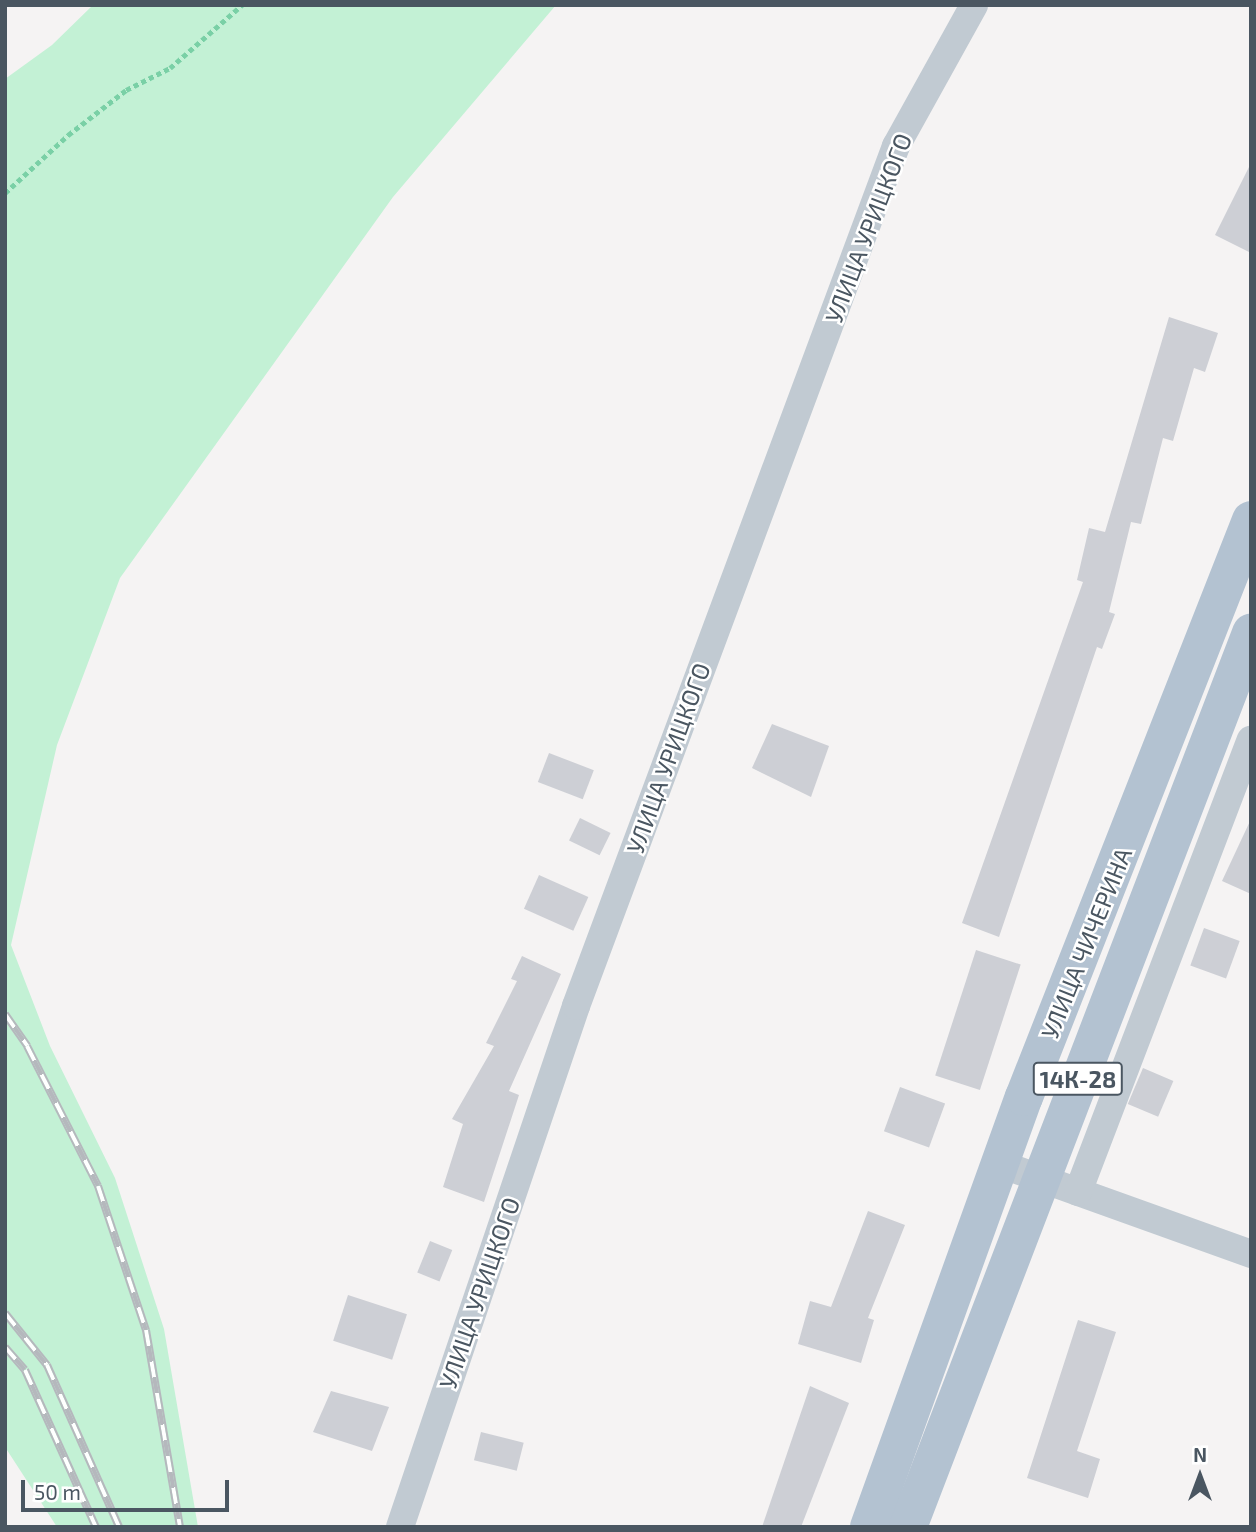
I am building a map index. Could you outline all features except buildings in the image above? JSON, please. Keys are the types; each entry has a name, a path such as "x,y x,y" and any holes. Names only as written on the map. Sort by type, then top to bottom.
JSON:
{"main road":[{"name":"УЛИЦА ЧИЧЕРИНА","path":"869,1527 1000,1164 1251,520"},
{"name":"УЛИЦА ЧИЧЕРИНА","path":"908,1527 1251,633"}],"street":[{"name":"УЛИЦА УРИЦКОГО","path":"400,1527 576,1006 891,159 974,5"},
{"path":"1078,1192 1251,740"},
{"path":"1000,1164 1251,1254"}],"path":[{"path":"5,193 68,135 126,90 170,68 242,5"}],"green space":[{"path":"93,5 556,5 393,197 120,578 57,745 11,945 50,1046 115,1178 164,1329 198,1527 57,1527 5,1447 5,79 52,45"}],"railway":[{"path":"5,1014 27,1046 98,1186 146,1330 180,1527"},
{"path":"5,1313 47,1365 119,1527"},
{"path":"5,1347 25,1370 96,1527"}]}
